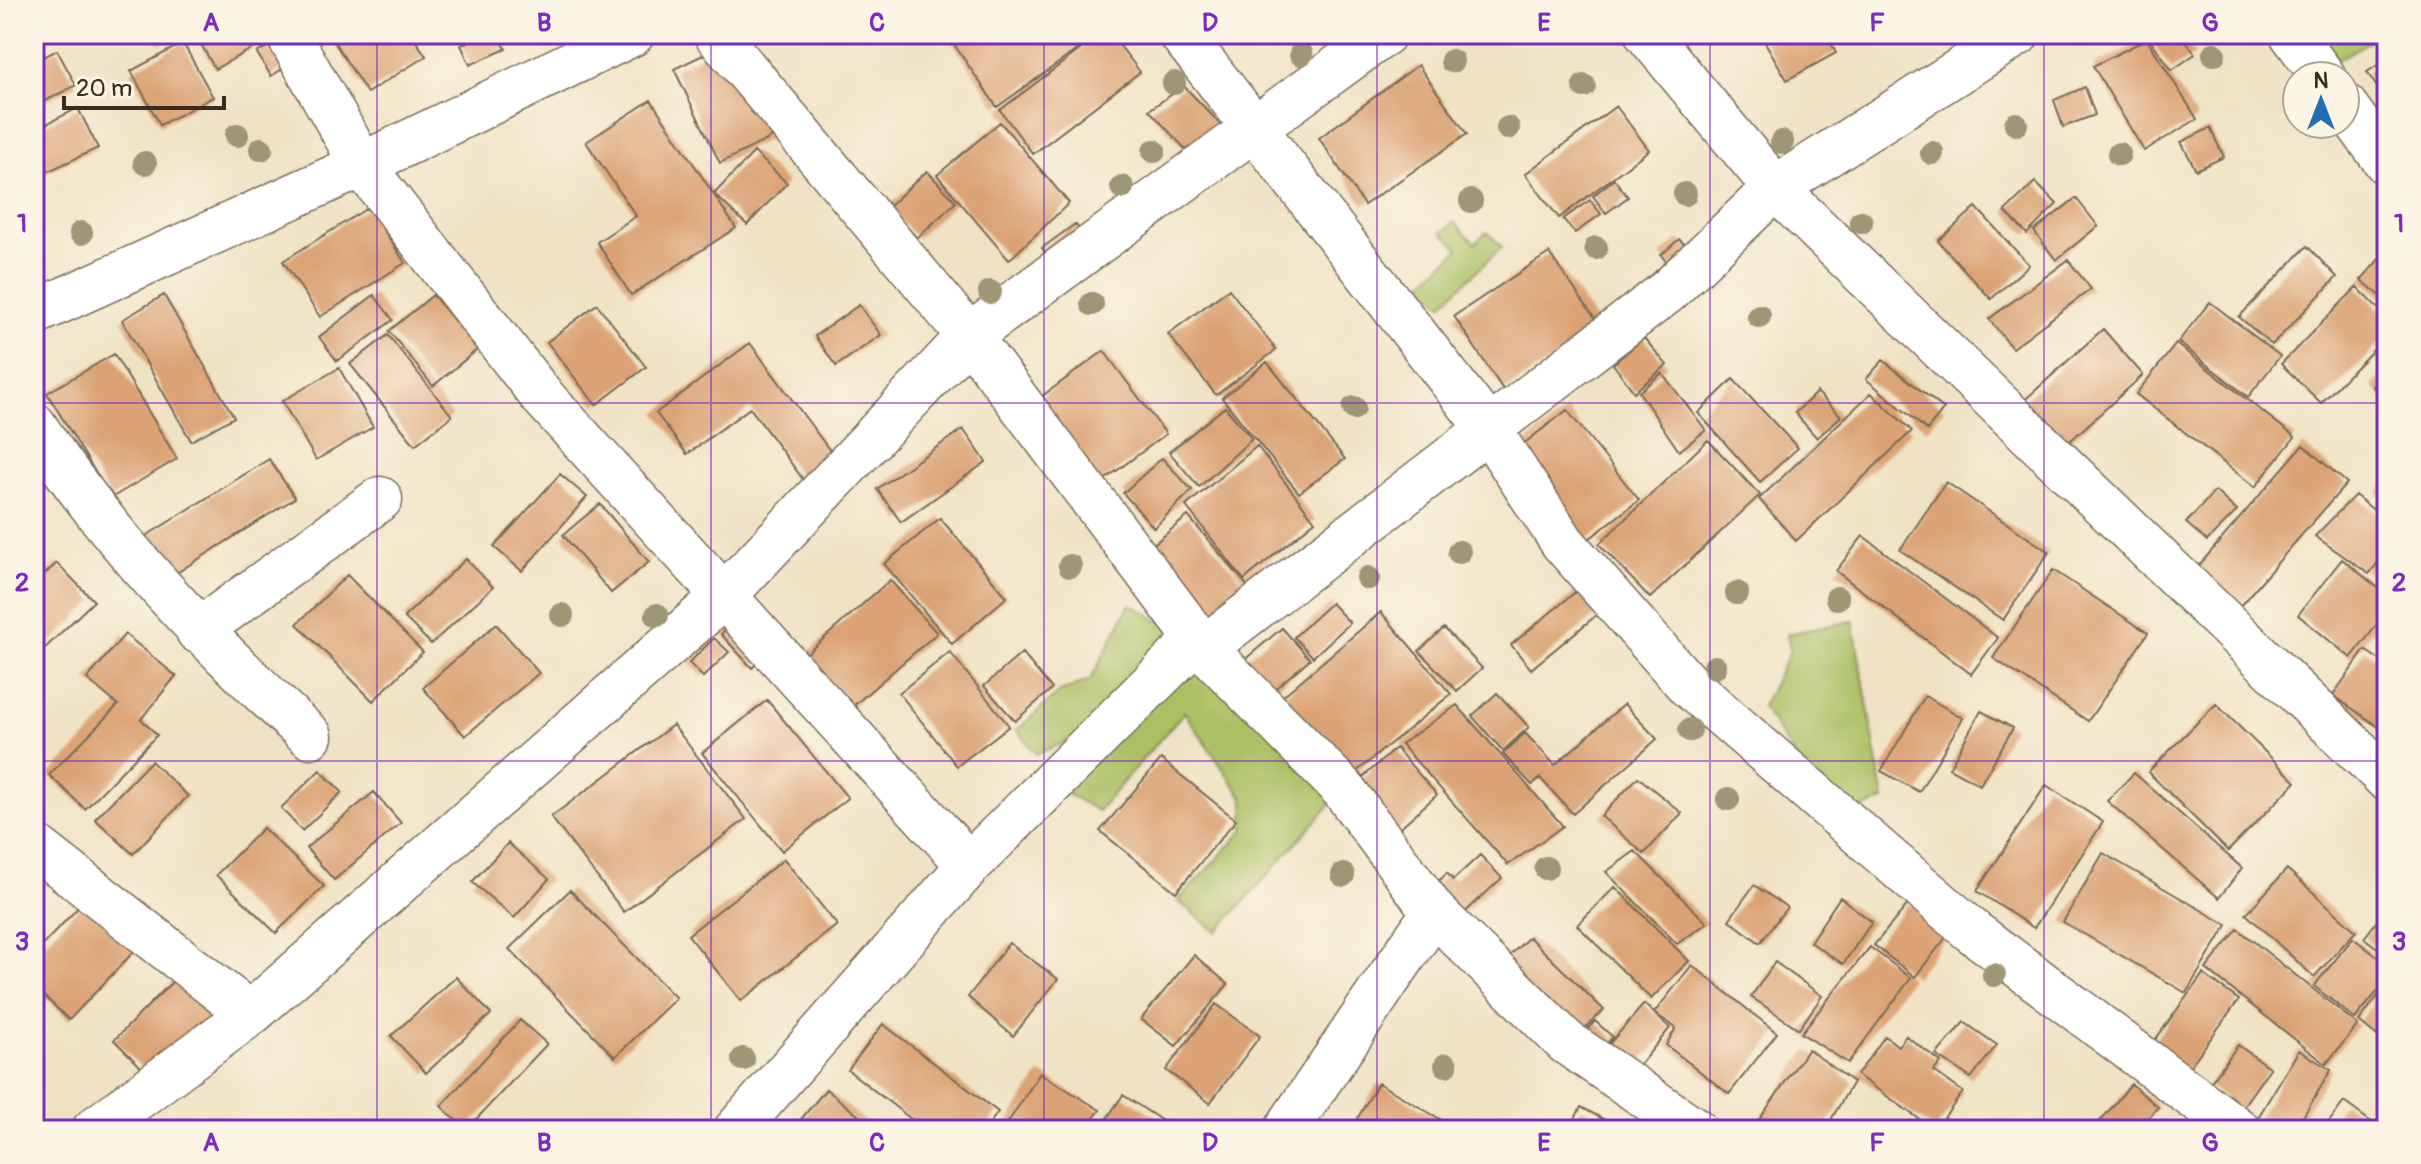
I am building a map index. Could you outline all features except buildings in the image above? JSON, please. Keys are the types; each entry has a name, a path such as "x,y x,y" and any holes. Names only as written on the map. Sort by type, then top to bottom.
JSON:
{"street":[{"path":"288,34 362,165 541,395 969,865"},
{"path":"34,313 362,165 632,34"},
{"path":"716,34 969,336 1204,648 1343,789 1434,912 1566,1042 1695,1130"},
{"path":"1181,34 1487,427 1563,543 1688,685 1972,931 2238,1130"},
{"path":"94,1130 250,1014 724,596 969,336 1384,34"},
{"path":"1647,34 1775,188 2387,779"},
{"path":"736,1130 969,865 1184,652 1204,648 1487,427 1668,291 1775,188 2017,34"},
{"path":"2292,34 2311,60"},
{"path":"2361,128 2387,163"},
{"path":"34,425 77,491 198,631 310,736"},
{"path":"198,631 380,499"},
{"path":"34,845 250,1014"},
{"path":"1286,1130 1434,912"}],"green space":[{"path":"2315,34 2382,34 2337,60 2330,60"},
{"path":"1454,222 1475,243 1487,232 1502,247 1442,304 1422,283 1459,249 1442,232"},
{"path":"1130,604 1178,631 1094,731 1036,754 1017,730 1058,693 1091,679"},
{"path":"1853,621 1884,800 1850,814 1816,788 1762,707 1790,651 1787,634"},
{"path":"1204,653 1337,797 1217,932 1178,901 1244,830 1244,799 1184,712 1098,811 1062,791"}]}
